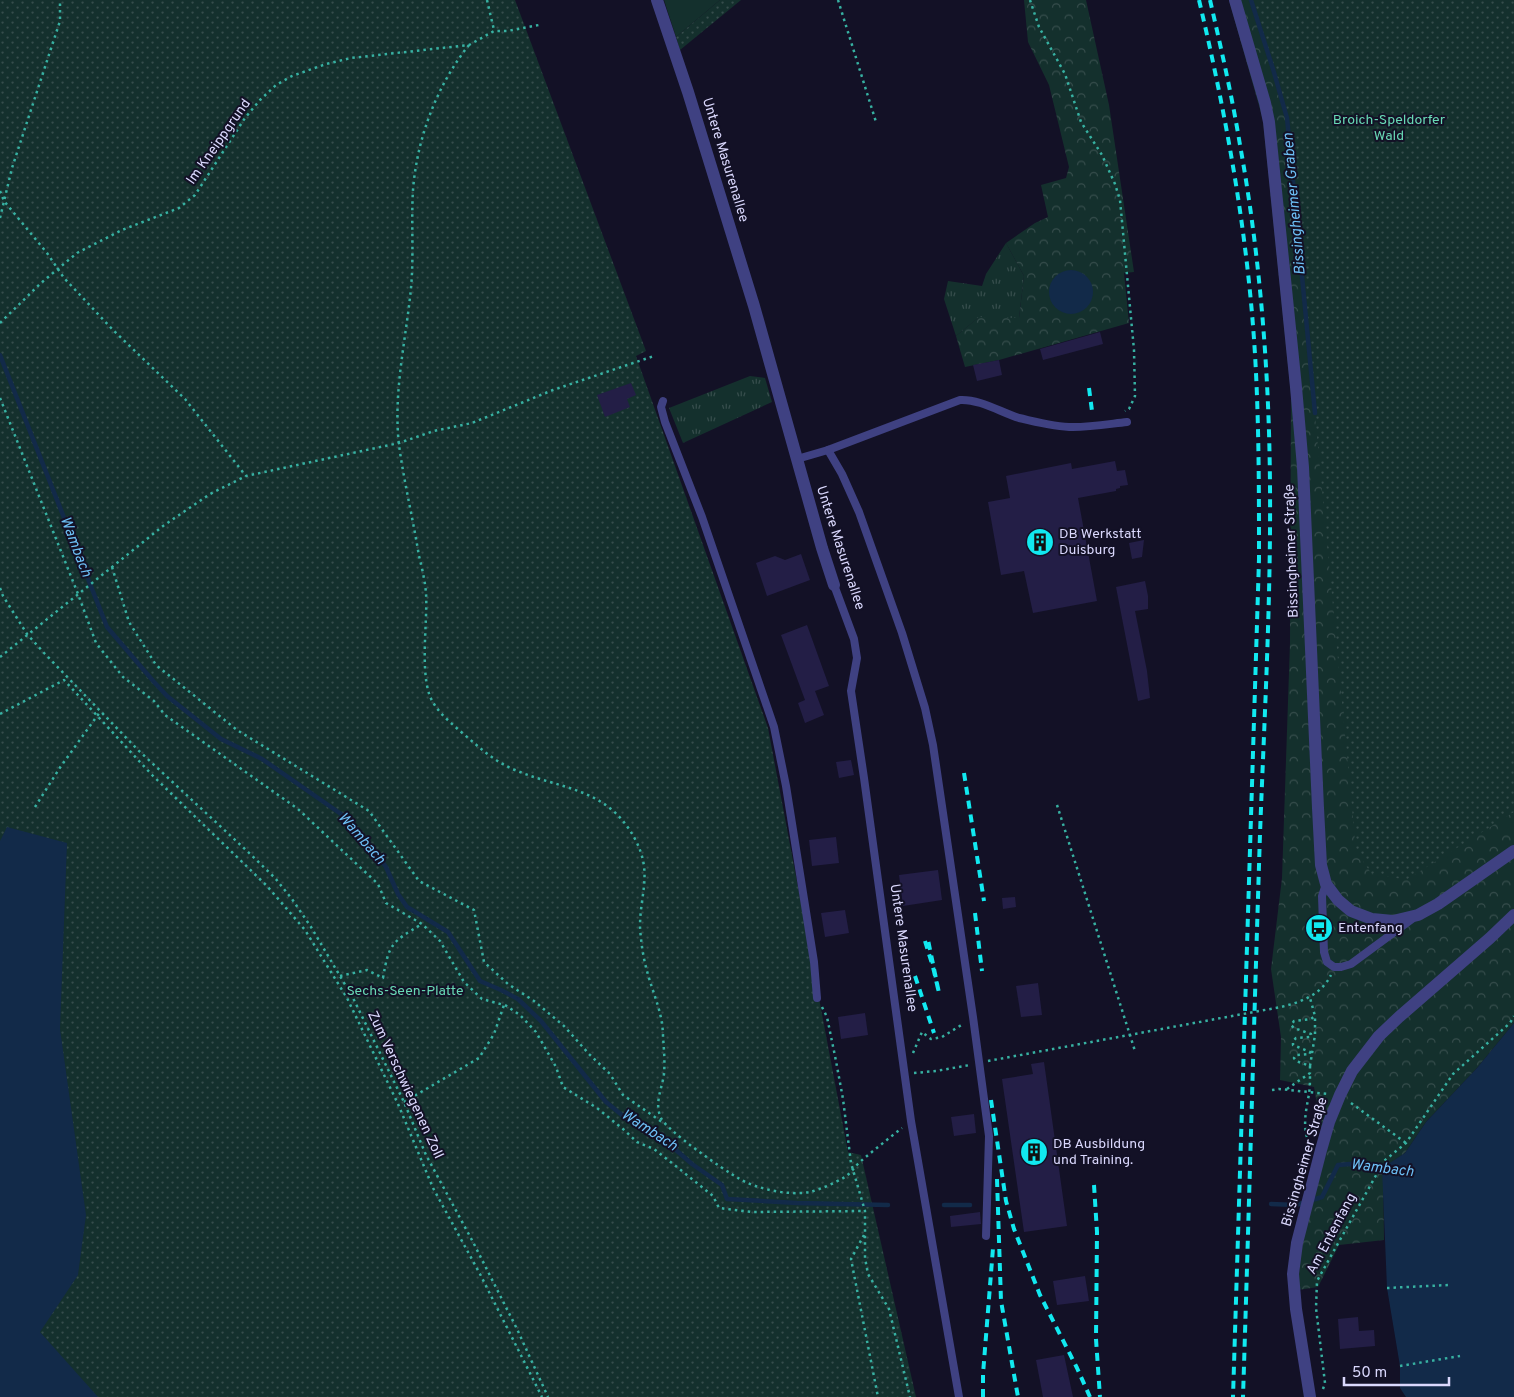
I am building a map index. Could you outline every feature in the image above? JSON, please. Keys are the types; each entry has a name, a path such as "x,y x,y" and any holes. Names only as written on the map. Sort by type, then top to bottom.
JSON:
{"street":[{"name":"Untere Masurenallee","path":"657,0 688,92 754,306 834,585"},
{"name":"Bissingheimer Straße","path":"1235,0 1269,122 1285,274 1303,467 1321,865 1326,884 1338,900 1351,911 1372,919 1393,921 1418,915 1438,904 1514,851"},
{"name":"Bissingheimer Straße","path":"1310,1397 1296,1309 1293,1274 1297,1243 1321,1150 1340,1095 1352,1072 1379,1036 1514,915"}],"lane":[{"path":"797,459 828,450 960,400 974,401 1017,417 1056,425 1088,426 1127,422"},
{"path":"663,401 661,407 665,422 702,517 774,727 786,786 813,954 817,998"},
{"path":"828,450 842,474 859,512 902,633 925,708 973,1017 989,1136 986,1236"},
{"name":"Untere Masurenallee","path":"834,585 854,640 857,658 851,691 911,1121 958,1397"},
{"path":"1326,884 1322,896 1324,952 1327,962 1334,967 1350,964 1418,915"}],"path":[{"path":"0,218 12,168 60,21 60,0"},
{"path":"487,0 494,31"},
{"path":"838,0 876,122"},
{"path":"1030,0 1039,26 1065,74 1081,122 1102,155 1116,184 1120,200 1134,350 1134,396 1129,409 1125,412"},
{"name":"Im Kneippgrund","path":"0,323 57,268 77,253 106,238 179,208 195,195 245,118 276,85 292,76 326,64 351,58 469,44 494,31 507,31 539,25"},
{"path":"469,44 456,60 440,93 425,126 419,154 414,188 411,287 399,372 399,443 426,593 426,670 428,691 437,709 492,759 513,770 594,797 624,821 639,847 645,870 645,888 640,922 642,949 647,972 662,1019 664,1071 658,1107 663,1123"},
{"path":"0,191 4,200 38,240 67,282 114,331 185,399 246,476"},
{"path":"0,657 163,526 210,494 246,476 399,443 434,431 472,423 553,390 654,356"},
{"path":"0,398 96,642 123,677 154,700 165,715 298,809 378,884 386,903 422,924 440,941 464,982 482,999 504,1005 520,1015 536,1032 556,1066 563,1087 597,1108 623,1128 637,1142 661,1154 714,1196 719,1208 752,1212 865,1211"},
{"path":"112,567 129,622 156,665 237,730 369,811 419,881 474,910 484,962 508,984 534,1001 564,1026 610,1074 623,1095 725,1170 743,1181 768,1189 809,1192 845,1176 857,1163 911,1121"},
{"name":"Zum Verschwiegenen Zoll","path":"0,588 27,634 100,712 275,878 292,899 340,976 404,1102 426,1155 512,1320 548,1397"},
{"path":"0,714 64,680 154,776 267,886 305,930 347,998 398,1104 433,1188 480,1274 542,1397"},
{"path":"35,807 61,766 100,712"},
{"path":"1057,805 1135,1051"},
{"path":"340,976 368,970 382,978 387,956 392,945 402,936 422,924"},
{"path":"984,1062 1297,1003 1310,998 1324,986 1334,967"},
{"path":"817,998 827,1017 834,1047 853,1169 865,1211 865,1258 868,1274 889,1309 910,1397"},
{"path":"1310,998 1315,1016 1315,1035 1310,1066 1310,1092 1305,1115 1305,1132 1308,1142 1321,1150"},
{"path":"404,1102 479,1058 494,1034 504,1005"},
{"path":"1310,1066 1296,1061 1294,1058 1296,1055 1310,1054 1310,1052 1294,1045 1293,1041 1296,1038 1311,1037 1311,1034 1294,1028 1291,1025 1294,1021 1311,1019 1315,1016"},
{"name":"Am Entenfang","path":"1322,1390 1325,1383 1316,1308 1317,1281 1384,1161 1406,1144 1453,1074 1510,1023 1514,1016"},
{"path":"912,1054 922,1032 931,1039 942,1037 973,1017"},
{"path":"905,1074 974,1064"},
{"path":"1287,1090 1310,1073"},
{"path":"1272,1090 1340,1095 1406,1144"},
{"path":"865,1233 851,1259 878,1397"},
{"path":"1387,1288 1449,1285"},
{"path":"1400,1366 1460,1356"}],"green space":[{"name":"Sechs-Seen-Platte","path":"0,0 515,0 646,351 636,356 768,728 848,1152 861,1155 916,1397 0,1397"},
{"path":"664,0 720,0 676,37"},
{"path":"720,0 741,0 680,50 676,37"},
{"path":"1024,0 1086,0 1109,105 1134,272 1124,273 1129,323 999,360 965,367 956,336 979,317 1019,318 1024,276 1006,243 1035,223 1048,217 1041,185 1066,178 1069,167 1049,85 1028,42"},
{"name":"Broich-Speldorfer Wald","path":"1229,0 1514,0 1514,1023 1477,1068 1426,1122 1405,1153 1383,1168 1384,1240 1339,1245 1318,1287 1298,1290 1300,1259 1322,1132 1314,1087 1280,1080 1281,1037 1271,969 1282,878 1290,643 1291,394 1263,120"},
{"name":"Broich-Speldorfer Wald","path":"1251,0 1514,0 1514,812 1406,880 1371,873 1356,851 1287,118"},
{"path":"1006,243 1024,276 1019,318 978,318 956,336 944,299 948,281 982,286 986,274"},
{"path":"750,376 765,378 772,402 683,443 669,408"}],"water":[{"path":"1075,270 1087,276 1092,283 1092,301 1087,308 1080,313 1067,314 1059,311 1052,304 1049,288 1052,280 1059,273"},
{"path":"7,827 67,843 60,1029 86,1215 78,1275 40,1332 98,1397 0,1397 0,841"},
{"path":"1514,1023 1514,1397 1406,1397 1400,1388 1400,1366 1387,1288 1382,1168 1405,1153 1426,1122 1477,1068"}],"building":[{"path":"1100,332 1103,344 1043,360 1040,349"},
{"path":"999,360 1002,375 977,381 973,365"},
{"path":"631,383 636,395 627,399 630,407 605,417 597,395"},
{"name":"DB Werkstatt Duisburg","path":"1115,461 1117,471 1125,470 1128,485 1120,486 1116,491 1078,498 1097,601 1033,613 1024,571 1001,575 988,502 1010,498 1006,476 1071,463 1072,469"},
{"path":"1144,540 1142,557 1132,559 1129,543"},
{"path":"801,554 810,580 767,596 756,563 775,556 785,560"},
{"path":"1145,581 1148,609 1135,611 1147,671 1150,698 1138,701 1116,587"},
{"path":"807,625 829,686 815,691 824,715 805,723 798,703 805,700 781,635"},
{"path":"851,760 854,775 839,778 836,762"},
{"path":"836,837 839,863 812,866 809,840"},
{"path":"938,870 942,900 903,906 899,875"},
{"path":"1015,897 1016,907 1003,909 1002,898"},
{"path":"845,910 849,933 825,937 821,913"},
{"path":"1038,983 1042,1015 1021,1017 1016,986"},
{"path":"865,1013 868,1035 841,1039 838,1017"},
{"name":"DB Ausbildung und Training.","path":"1044,1062 1067,1226 1024,1232 1002,1079 1033,1074 1031,1064"},
{"path":"974,1114 976,1133 954,1136 951,1117"},
{"path":"980,1212 981,1224 951,1227 950,1216"},
{"path":"1085,1276 1089,1301 1057,1305 1053,1281"},
{"path":"1358,1317 1359,1331 1374,1330 1375,1346 1340,1349 1338,1319"},
{"path":"1064,1355 1073,1397 1043,1397 1036,1360"}],"waterway":[{"name":"Bissingheimer Graben","path":"1251,0 1287,118 1315,413"},
{"name":"Wambach","path":"0,355 107,627 167,696 221,739 262,759 341,814 374,850 386,867 398,894 407,907 448,932 480,981 518,999 541,1021 606,1102 628,1120 653,1130 692,1164 722,1185 727,1199 888,1205"},
{"name":"Wambach","path":"1271,1204 1296,1205 1322,1197 1338,1165 1350,1164 1388,1169"},
{"name":"Wambach","path":"944,1205 970,1205"}],"railway":[{"path":"1199,0 1228,139 1243,232 1253,326 1258,420 1259,559 1233,1397"},
{"path":"1210,0 1233,108 1256,252 1266,360 1269,432 1270,533 1268,633 1243,1397"},
{"path":"1089,388 1092,411"},
{"path":"964,773 984,901"},
{"path":"975,913 982,971"},
{"path":"925,941 939,993 928,940"},
{"path":"915,976 934,1033"},
{"path":"991,1100 1006,1201 1014,1229 1040,1295 1090,1397"},
{"path":"997,1179 1001,1301 1018,1397"},
{"path":"1094,1185 1097,1232 1096,1339 1100,1397"},
{"path":"983,1397 983,1374 993,1248"}],"place":[{"name":"DB Werkstatt Duisburg","path":"1040,542"},
{"name":"Entenfang","path":"1319,928"},
{"name":"DB Ausbildung und Training.","path":"1034,1152"}]}
